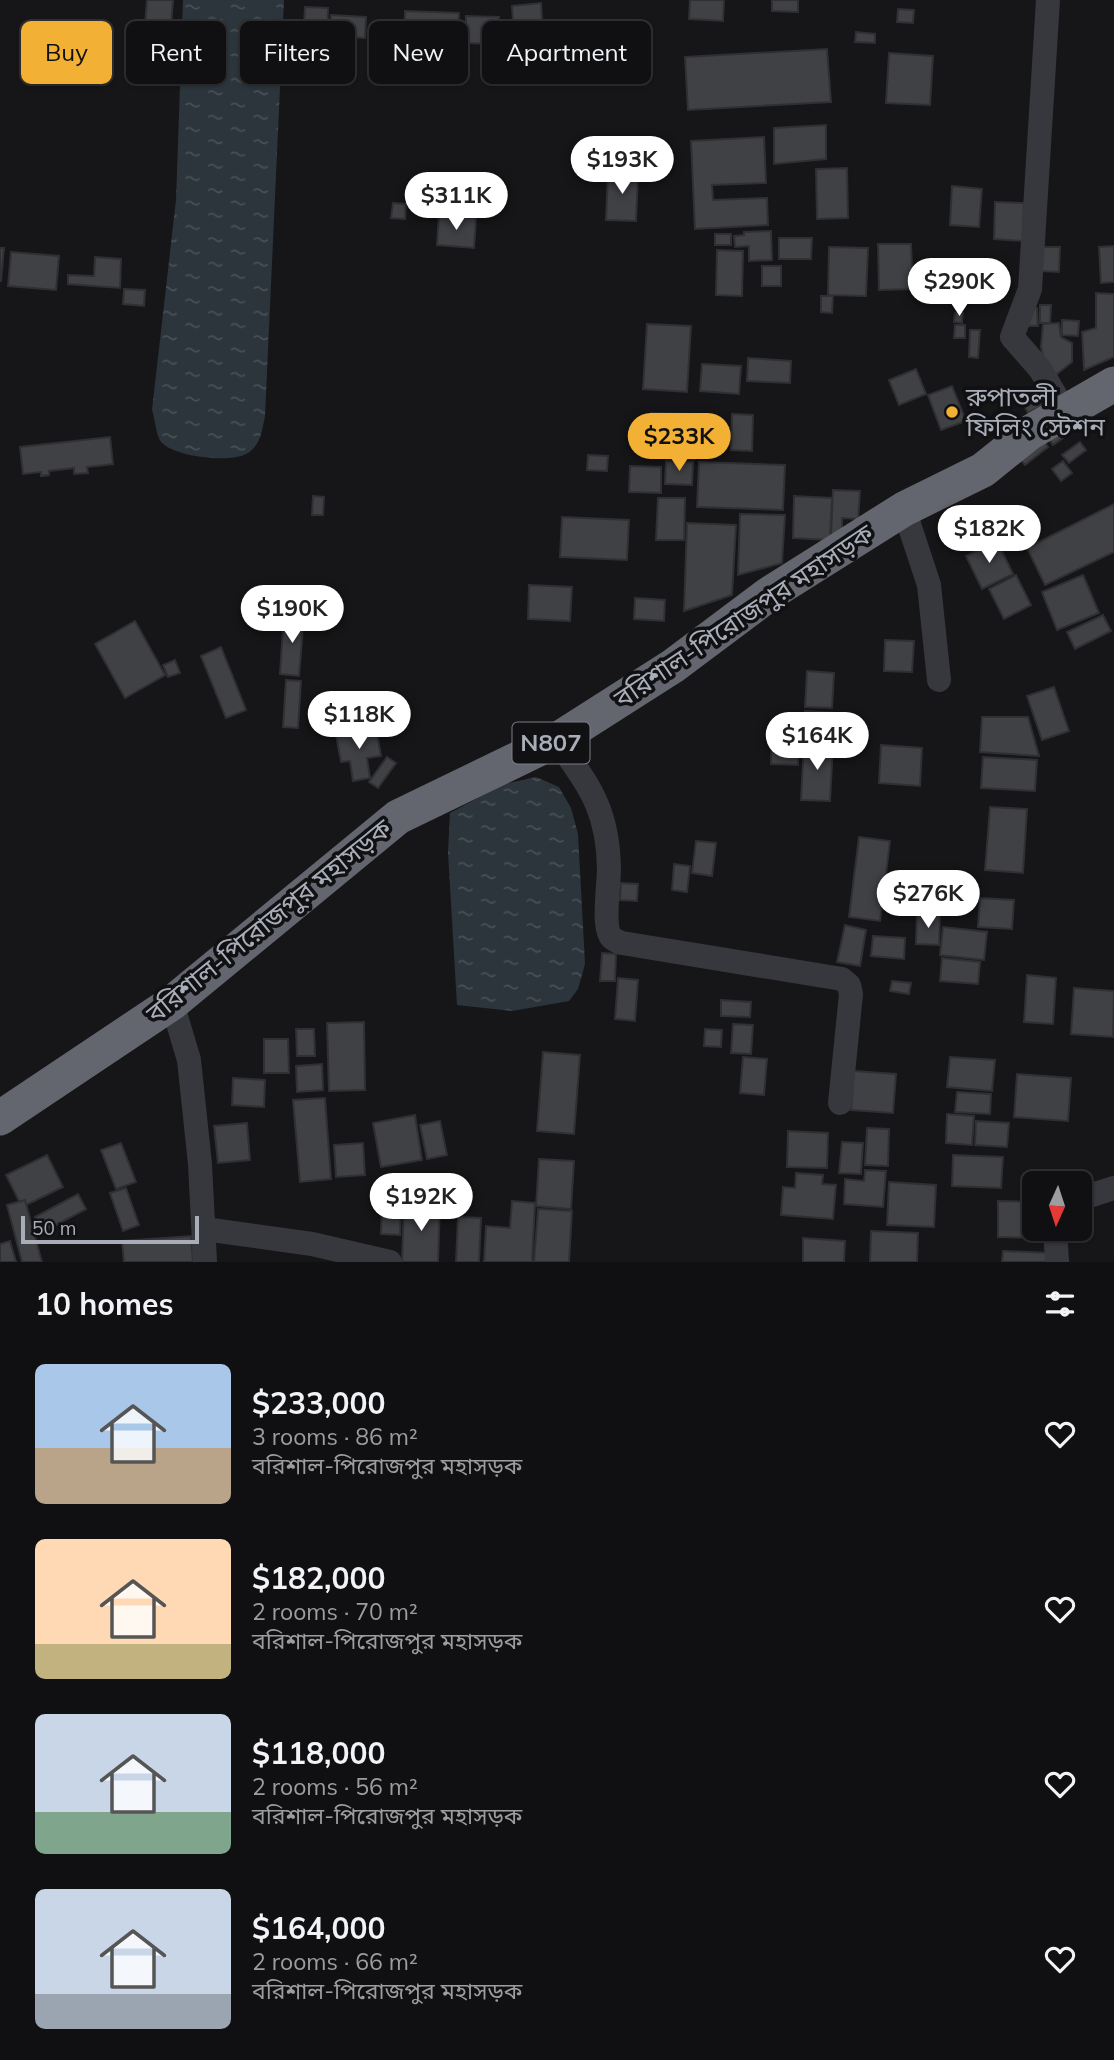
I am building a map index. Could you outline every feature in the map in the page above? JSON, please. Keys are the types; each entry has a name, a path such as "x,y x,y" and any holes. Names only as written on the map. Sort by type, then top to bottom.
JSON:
{"highway":[{"name":"বরিশাল-পিরোজপুর মহাসড়ক","path":"0,1118 172,1003 398,817 557,740 673,666 769,594 904,509 983,470 1029,433 1114,384"}],"street":[{"path":"1048,0 1030,289 1012,337 1040,369 1066,413"},
{"path":"904,509 929,585 939,680"},
{"path":"557,740 594,794 605,826 609,868 607,929 612,939 622,943 842,979 849,985 851,994 840,1103"},
{"path":"172,1003 189,1059 200,1164 205,1262"},
{"path":"1092,1195 1114,1188"},
{"path":"204,1229 312,1244 390,1262"},
{"path":"1056,1241 1057,1262"}],"water":[{"path":"183,0 284,0 283,21 240,21 240,84 280,84 265,416 255,447 238,457 202,457 168,447 159,439 152,410 176,200 180,84 226,84 226,21 182,21"},
{"path":"536,777 559,787 571,808 578,834 585,964 578,989 569,1001 512,1011 457,1005 448,852 450,813 504,784"}],"building":[{"path":"147,0 173,0 171,21 145,21"},
{"path":"690,0 724,0 723,21 689,19"},
{"path":"772,0 798,0 798,12 772,11"},
{"path":"541,3 542,21 513,21 512,6"},
{"path":"305,7 328,8 328,21 304,21"},
{"path":"898,9 914,10 913,23 897,22"},
{"path":"405,11 459,13 459,21 405,21"},
{"path":"331,15 366,17 365,38 355,37 355,21 331,21"},
{"path":"466,16 499,17 499,21 482,21 482,44 468,43"},
{"path":"856,32 875,34 875,43 855,42"},
{"path":"827,49 831,102 688,110 685,57"},
{"path":"889,53 933,56 930,105 886,103"},
{"path":"826,125 826,159 774,164 774,128"},
{"path":"764,137 766,183 712,185 713,200 767,198 768,225 695,229 691,141"},
{"path":"847,168 848,218 817,219 816,169"},
{"path":"608,172 638,173 636,221 606,220"},
{"path":"952,186 982,189 979,227 950,225"},
{"path":"995,202 1024,203 1023,241 994,239"},
{"path":"393,203 406,204 405,219 391,218"},
{"path":"439,215 476,218 474,248 437,245"},
{"path":"771,231 772,260 749,261 749,246 735,247 734,236 744,235 744,232"},
{"path":"715,234 731,234 731,245 715,245"},
{"path":"779,238 812,238 811,259 779,259"},
{"path":"878,244 911,244 913,289 879,290"},
{"path":"1114,246 1114,282 1101,283 1099,247"},
{"path":"829,247 868,248 866,296 828,295"},
{"path":"1040,247 1060,247 1059,272 1040,271"},
{"path":"0,248 4,248 1,281 0,281"},
{"path":"717,250 743,251 742,296 716,295"},
{"path":"11,252 59,256 56,290 8,286"},
{"path":"95,257 121,259 120,288 68,284 68,275 94,276"},
{"path":"762,266 781,266 781,286 762,286"},
{"path":"124,289 145,290 144,306 123,304"},
{"path":"1096,293 1114,294 1114,357 1084,370 1082,332 1096,328"},
{"path":"821,296 833,296 832,313 821,312"},
{"path":"1040,305 1051,305 1050,323 1040,323"},
{"path":"1026,308 1037,308 1038,326 1026,326"},
{"path":"955,313 963,313 962,323 954,322"},
{"path":"1062,320 1079,321 1078,336 1062,335"},
{"path":"1059,323 1061,337 1072,343 1072,362 1052,378 1047,373 1041,347 1043,324"},
{"path":"647,324 691,326 687,392 643,389"},
{"path":"955,325 965,325 965,338 954,338"},
{"path":"970,330 980,330 978,358 969,357"},
{"path":"748,358 791,361 790,383 747,381"},
{"path":"702,364 741,366 739,394 700,391"},
{"path":"916,369 926,394 899,405 889,380"},
{"path":"952,386 966,421 941,430 928,395"},
{"path":"1046,388 1053,399 1028,413 1022,402"},
{"path":"651,413 696,414 695,459 649,458"},
{"path":"732,414 753,415 752,451 731,450"},
{"path":"1060,428 1066,436 1053,445 1047,436"},
{"path":"110,437 113,464 87,467 88,473 74,474 74,468 49,471 49,475 41,476 41,472 23,474 20,447"},
{"path":"1042,438 1048,447 1025,465 1018,457"},
{"path":"1080,442 1086,450 1069,463 1062,455"},
{"path":"588,455 608,456 607,471 587,470"},
{"path":"666,461 693,462 692,485 665,484"},
{"path":"1063,461 1072,473 1061,481 1052,469"},
{"path":"699,462 785,465 783,510 697,507"},
{"path":"630,466 661,467 661,493 629,492"},
{"path":"833,490 860,491 858,519 842,518 842,535 831,535"},
{"path":"313,496 324,497 323,515 312,515"},
{"path":"794,496 832,498 830,540 793,538"},
{"path":"658,498 685,498 684,540 656,540"},
{"path":"1114,504 1114,552 1045,585 1027,548"},
{"path":"740,514 785,515 782,563 738,575"},
{"path":"562,517 629,520 627,560 560,557"},
{"path":"687,523 736,525 732,595 684,611"},
{"path":"997,541 1013,574 982,589 966,556"},
{"path":"1016,575 1031,605 1004,619 989,589"},
{"path":"1083,575 1099,613 1057,630 1042,592"},
{"path":"529,585 572,587 570,621 528,619"},
{"path":"635,598 665,600 664,621 634,619"},
{"path":"284,614 304,616 299,676 280,674"},
{"path":"1103,615 1111,631 1075,649 1067,632"},
{"path":"135,621 165,675 125,698 95,644"},
{"path":"885,640 914,641 912,672 884,671"},
{"path":"221,647 246,710 226,718 201,656"},
{"path":"175,660 180,673 168,677 163,665"},
{"path":"807,671 834,673 832,708 805,707"},
{"path":"286,680 301,681 298,728 283,727"},
{"path":"1054,687 1069,731 1042,740 1027,696"},
{"path":"805,711 836,713 835,743 803,741"},
{"path":"982,717 1028,717 1039,756 980,752"},
{"path":"772,722 799,722 798,765 771,764"},
{"path":"376,728 381,756 367,758 370,778 353,781 350,761 341,762 336,735"},
{"path":"804,744 833,745 830,801 801,800"},
{"path":"881,745 922,748 920,786 879,783"},
{"path":"387,757 396,763 378,788 369,782"},
{"path":"983,757 1037,760 1035,791 981,788"},
{"path":"990,807 1027,809 1023,873 985,870"},
{"path":"859,837 890,841 880,921 849,917"},
{"path":"696,841 716,843 712,876 692,873"},
{"path":"674,864 690,866 687,892 672,890"},
{"path":"950,881 971,883 967,913 946,911"},
{"path":"621,883 638,884 637,901 620,900"},
{"path":"980,898 1014,900 1012,929 978,927"},
{"path":"917,914 940,915 939,945 916,944"},
{"path":"845,925 866,930 860,966 837,962"},
{"path":"943,927 987,932 984,960 940,955"},
{"path":"873,936 905,938 904,959 871,956"},
{"path":"602,953 616,954 615,981 600,981"},
{"path":"942,958 980,962 978,984 940,981"},
{"path":"1027,975 1056,978 1053,1024 1024,1022"},
{"path":"618,978 638,980 635,1021 615,1019"},
{"path":"892,981 911,983 909,994 890,991"},
{"path":"1074,988 1114,991 1113,1037 1071,1034"},
{"path":"721,1000 751,1002 750,1017 721,1016"},
{"path":"364,1022 365,1090 329,1091 327,1023"},
{"path":"733,1024 753,1025 751,1054 731,1053"},
{"path":"296,1029 314,1029 315,1056 297,1056"},
{"path":"705,1029 722,1030 721,1047 704,1046"},
{"path":"264,1039 288,1039 289,1073 264,1073"},
{"path":"543,1052 580,1055 574,1134 537,1131"},
{"path":"743,1057 767,1059 764,1095 740,1093"},
{"path":"950,1057 995,1060 992,1091 947,1087"},
{"path":"322,1064 323,1090 297,1092 296,1066"},
{"path":"854,1071 896,1074 893,1113 851,1110"},
{"path":"1017,1074 1071,1078 1068,1121 1014,1117"},
{"path":"233,1078 265,1080 264,1107 232,1105"},
{"path":"957,1092 991,1094 990,1114 955,1112"},
{"path":"325,1098 331,1179 300,1182 293,1100"},
{"path":"947,1114 974,1116 972,1145 946,1143"},
{"path":"415,1115 422,1160 381,1167 373,1123"},
{"path":"440,1121 447,1155 427,1159 420,1125"},
{"path":"976,1121 1009,1123 1007,1147 975,1145"},
{"path":"247,1123 250,1160 218,1163 214,1126"},
{"path":"867,1128 889,1129 888,1166 865,1165"},
{"path":"788,1131 828,1133 827,1168 787,1167"},
{"path":"842,1142 863,1143 861,1174 839,1173"},
{"path":"121,1143 136,1182 116,1189 101,1150"},
{"path":"363,1143 365,1175 336,1177 334,1145"},
{"path":"47,1155 63,1187 22,1207 6,1175"},
{"path":"953,1155 1003,1157 1001,1188 952,1186"},
{"path":"539,1159 574,1161 571,1209 536,1206"},
{"path":"865,1170 886,1171 883,1207 844,1204 845,1179 864,1181"},
{"path":"796,1173 823,1175 822,1184 836,1185 833,1219 781,1215 783,1187 795,1188"},
{"path":"889,1182 936,1185 934,1227 887,1225"},
{"path":"126,1188 139,1225 123,1231 110,1193"},
{"path":"78,1194 86,1209 43,1232 35,1217"},
{"path":"25,1200 42,1262 22,1262 7,1205"},
{"path":"512,1201 535,1203 532,1262 484,1262 486,1226 510,1228"},
{"path":"998,1201 1022,1202 1022,1238 998,1237"},
{"path":"404,1203 440,1205 438,1262 402,1262"},
{"path":"382,1205 401,1206 400,1235 381,1234"},
{"path":"538,1209 572,1211 569,1262 534,1262"},
{"path":"458,1217 481,1218 479,1262 456,1262"},
{"path":"871,1231 918,1233 917,1262 870,1262"},
{"path":"191,1236 193,1262 124,1262 122,1241"},
{"path":"803,1238 845,1241 844,1262 803,1262"},
{"path":"10,1241 16,1262 0,1262 0,1244"},
{"path":"1003,1251 1051,1253 1050,1262 1002,1262"}],"place":[{"name":"রুপাতলী ফিলিং স্টেশন","path":"952,412"}]}
